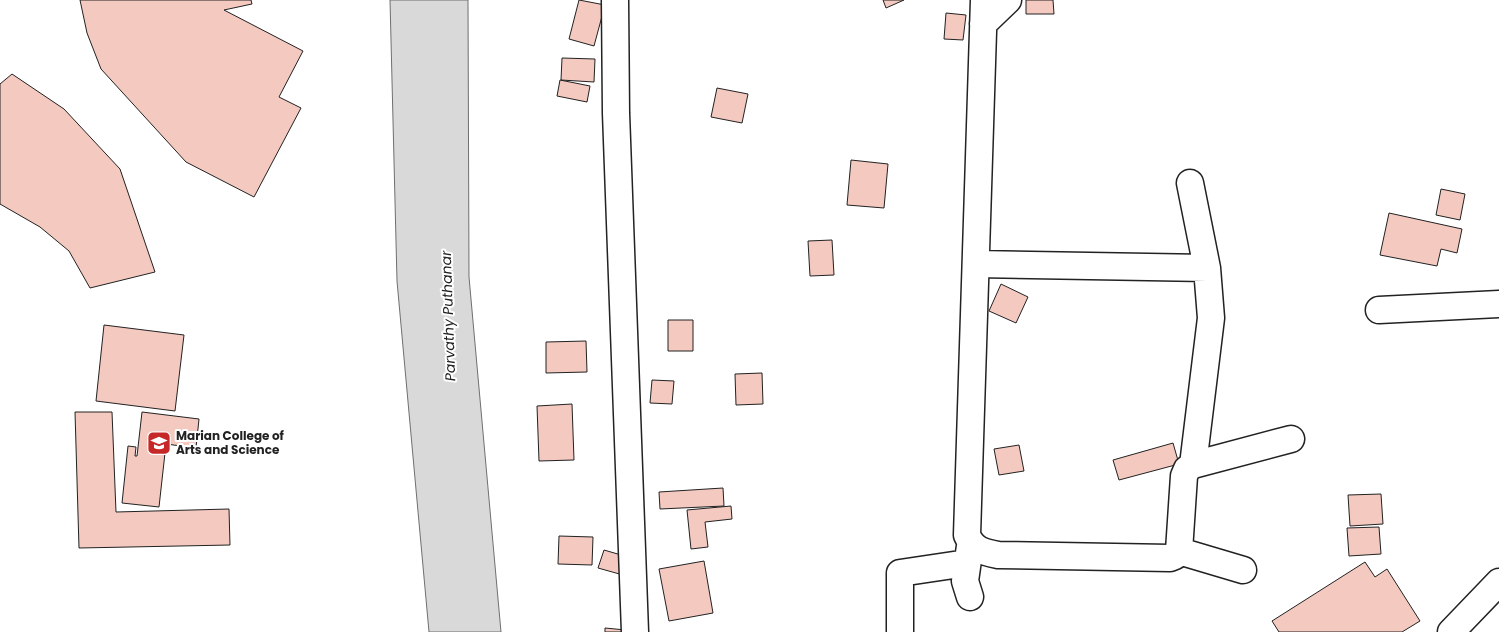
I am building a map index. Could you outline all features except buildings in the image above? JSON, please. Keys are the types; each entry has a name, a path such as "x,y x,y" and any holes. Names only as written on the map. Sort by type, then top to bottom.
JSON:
{"street":[{"path":"615,0 616,112 635,632"},
{"path":"970,597 965,581 969,553 967,535 983,12 1008,0"},
{"path":"1190,183 1207,268 1211,318 1193,465"},
{"path":"976,264 1207,268"},
{"path":"1379,310 1499,304"},
{"path":"900,632 900,573 969,553 976,549 998,554 1170,558 1176,556 1179,551 1184,476 1187,469 1193,465 1291,439"},
{"path":"1179,551 1244,570"},
{"path":"1450,632 1499,582"}],"water":[{"name":"Parvathy Puthanar","path":"390,0 468,0 469,277 501,632 429,632 397,281"}],"place":[{"name":"Marian College of Arts and Science","path":"159,443"}]}
